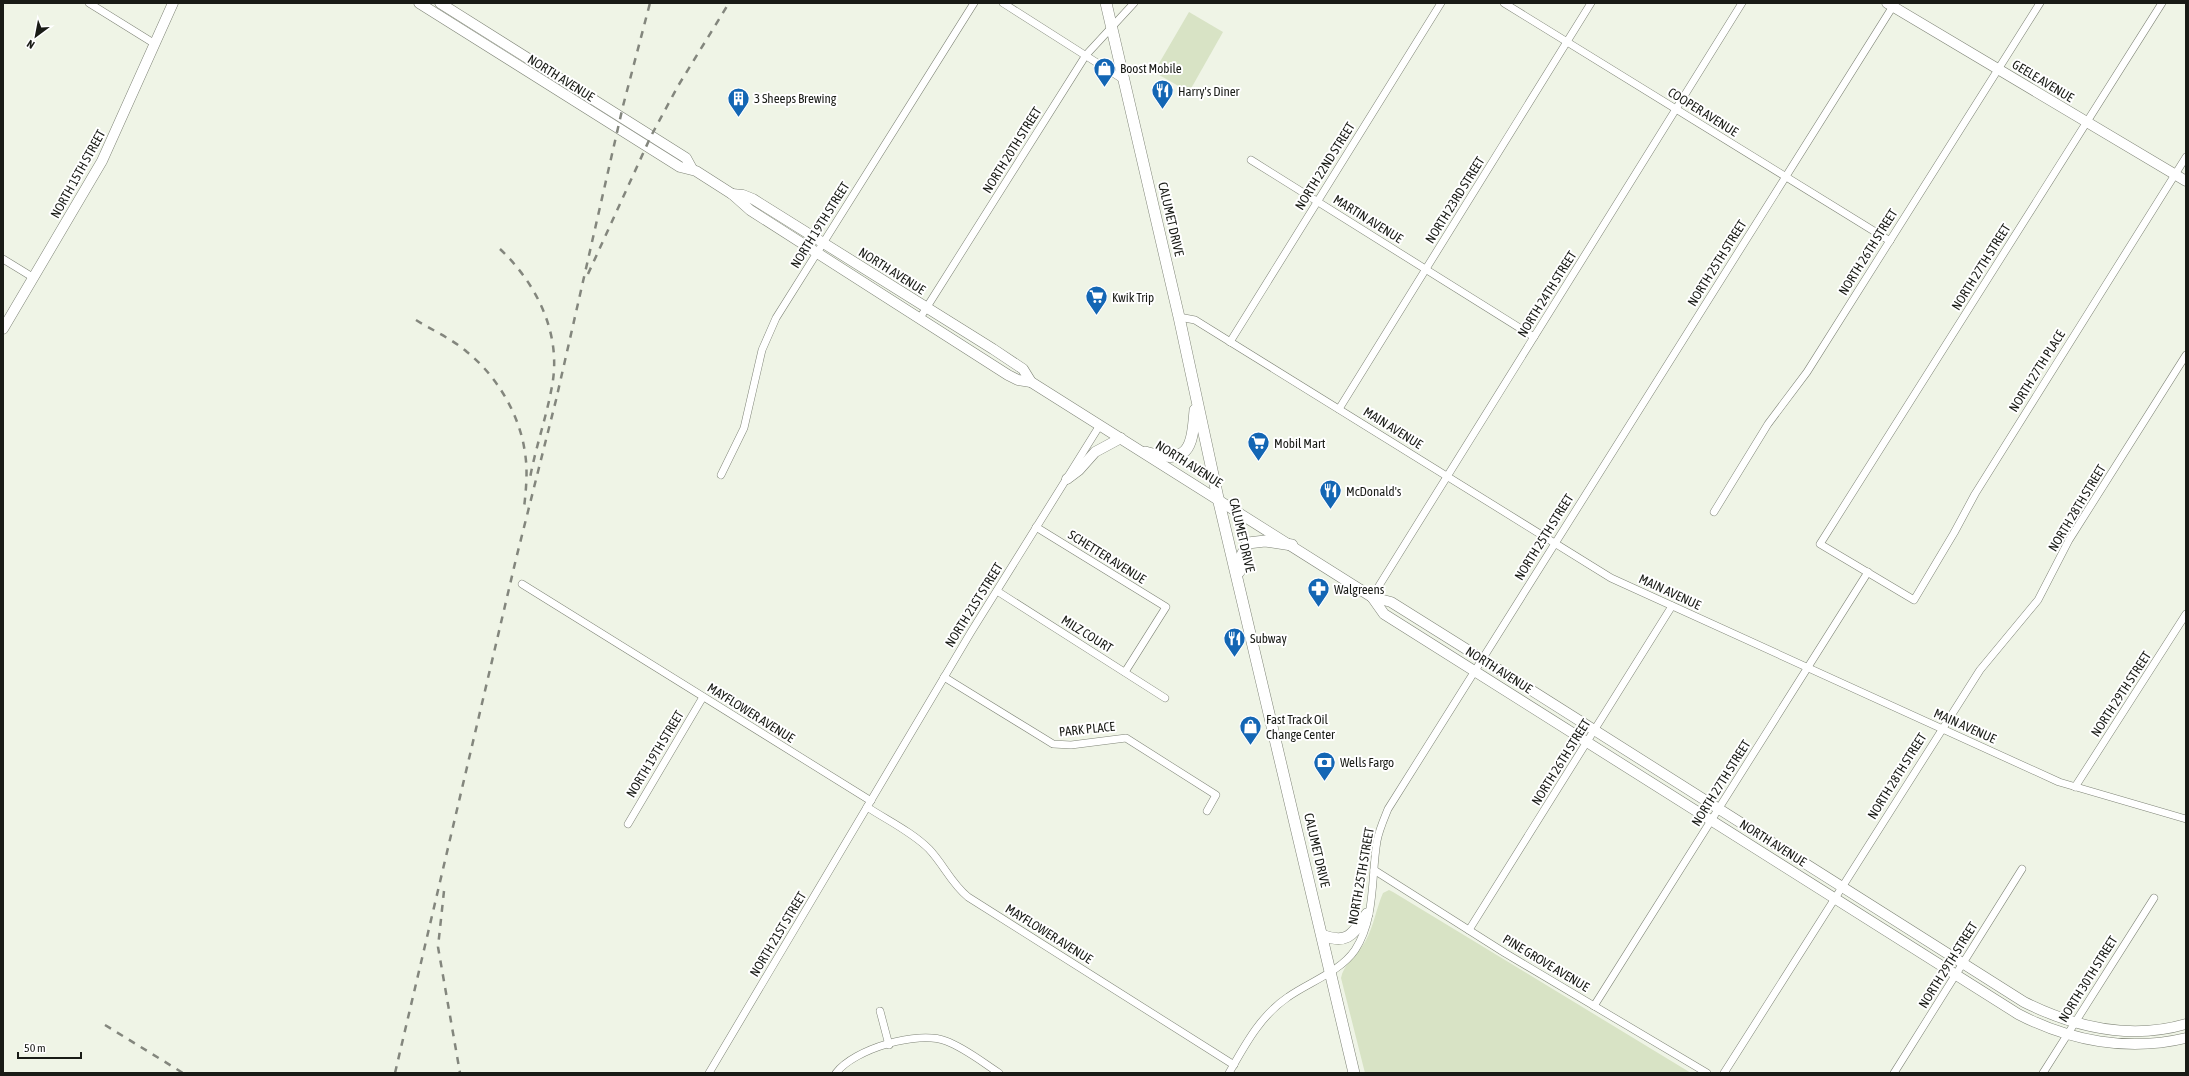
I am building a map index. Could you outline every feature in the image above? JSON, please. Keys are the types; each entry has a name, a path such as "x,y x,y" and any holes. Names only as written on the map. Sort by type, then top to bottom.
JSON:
{"main road":[{"name":"NORTH 15TH STREET","path":"3,329 102,161 173,3"},
{"name":"NORTH AVENUE","path":"419,3 679,166 692,169 732,194 746,208 1011,377 1021,381 1031,382"},
{"name":"NORTH AVENUE","path":"440,3 686,158 692,169"},
{"name":"CALUMET DRIVE","path":"1106,3 1180,317 1218,498 1354,1073"},
{"name":"GEELE AVENUE","path":"1892,4 1997,70 2186,181"},
{"name":"NORTH AVENUE","path":"732,194 749,197 823,243 1021,367 1031,382 1218,498 1372,597 1391,602 2024,1002 2075,1023 2101,1028 2141,1031 2186,1024"},
{"path":"1145,452 1172,457 1188,448 1194,429 1197,399"},
{"path":"1067,479 1079,470 1095,452 1122,438"},
{"path":"1240,588 1240,563 1244,549 1248,543 1265,541 1292,545"},
{"name":"NORTH AVENUE","path":"1372,597 1384,614 2018,1014 2067,1034 2109,1043 2129,1045 2150,1044 2186,1038"},
{"path":"1322,935 1337,940 1346,939 1355,931 1367,914"}],"street":[{"path":"89,3 155,44"},
{"name":"NORTH 19TH STREET","path":"721,475 744,428 757,370 769,332 776,318 974,3"},
{"path":"1003,3 1124,80"},
{"name":"NORTH 20TH STREET","path":"920,318 1086,56 1112,26 1124,16 1134,3"},
{"name":"NORTH 22ND STREET","path":"1230,342 1441,3"},
{"name":"COOPER AVENUE","path":"1504,3 1890,241"},
{"name":"NORTH 23RD STREET","path":"1339,409 1591,3"},
{"name":"NORTH 24TH STREET","path":"1372,597 1742,3"},
{"name":"NORTH 26TH STREET","path":"1714,512 1768,424 1807,372 2040,3"},
{"name":"NORTH 27TH STREET","path":"1594,1006 1720,809 1868,572 1820,544 2162,3"},
{"name":"NORTH 25TH STREET","path":"1229,1073 1256,1028 1271,1011 1288,996 1331,971 1346,960 1354,950 1364,930 1378,838 1388,809 1892,4"},
{"name":"NORTH 27TH PLACE","path":"1868,572 1914,600 1954,533 1974,494 2186,157"},
{"name":"MARTIN AVENUE","path":"1250,160 1534,337"},
{"path":"3,259 34,278"},
{"name":"MAIN AVENUE","path":"1180,317 1193,319 1611,578 2059,782 2186,819"},
{"name":"NORTH 28TH STREET","path":"1724,1073 1980,670 2038,600 2069,540 2186,355"},
{"name":"NORTH 21ST STREET","path":"709,1073 944,677 1100,425"},
{"name":"SCHETTER AVENUE","path":"1036,527 1166,607 1125,672"},
{"name":"MAYFLOWER AVENUE","path":"522,584 703,697 869,804 918,839 928,848 950,879 968,897 1234,1064"},
{"name":"MILZ COURT","path":"997,590 1165,698"},
{"name":"NORTH 26TH STREET","path":"1469,930 1672,606"},
{"name":"NORTH 29TH STREET","path":"2075,787 2186,614"},
{"name":"PARK PLACE","path":"944,677 1053,744 1071,745 1126,738 1216,795 1207,811"},
{"name":"NORTH 19TH STREET","path":"628,824 703,697"},
{"name":"NORTH 29TH STREET","path":"1894,1073 2022,869"},
{"name":"PINE GROVE AVENUE","path":"1374,870 1469,930 1707,1073"},
{"name":"NORTH 30TH STREET","path":"2044,1073 2067,1034 2154,898"},
{"path":"880,1011 889,1045"},
{"path":"836,1073 852,1058 864,1052 915,1038 936,1038 956,1046 999,1073"}],"green space":[{"path":"1189,12 1223,32 1189,92 1154,72"},
{"path":"1389,890 1691,1073 1365,1073 1341,978 1345,968 1368,936 1383,893"}],"railway":[{"path":"395,1073 516,559 556,400 623,106 650,3"},
{"path":"588,274 651,136 678,86 729,3"},
{"path":"500,249 513,262 534,292 549,325 553,343 553,380 530,478"},
{"path":"416,320 467,352 488,373 505,397 518,425 525,453 527,474 524,508"},
{"path":"444,891 438,947 460,1073"},
{"path":"105,1025 183,1073"}],"place":[{"name":"Boost Mobile","path":"1104,88"},
{"name":"Harry's Diner","path":"1162,110"},
{"name":"3 Sheeps Brewing","path":"738,118"},
{"name":"Kwik Trip","path":"1097,316"},
{"name":"Mobil Mart","path":"1258,462"},
{"name":"McDonald's","path":"1331,510"},
{"name":"Walgreens","path":"1319,608"},
{"name":"Subway","path":"1234,658"},
{"name":"Fast Track Oil Change Center","path":"1250,746"},
{"name":"Wells Fargo","path":"1325,782"}]}
